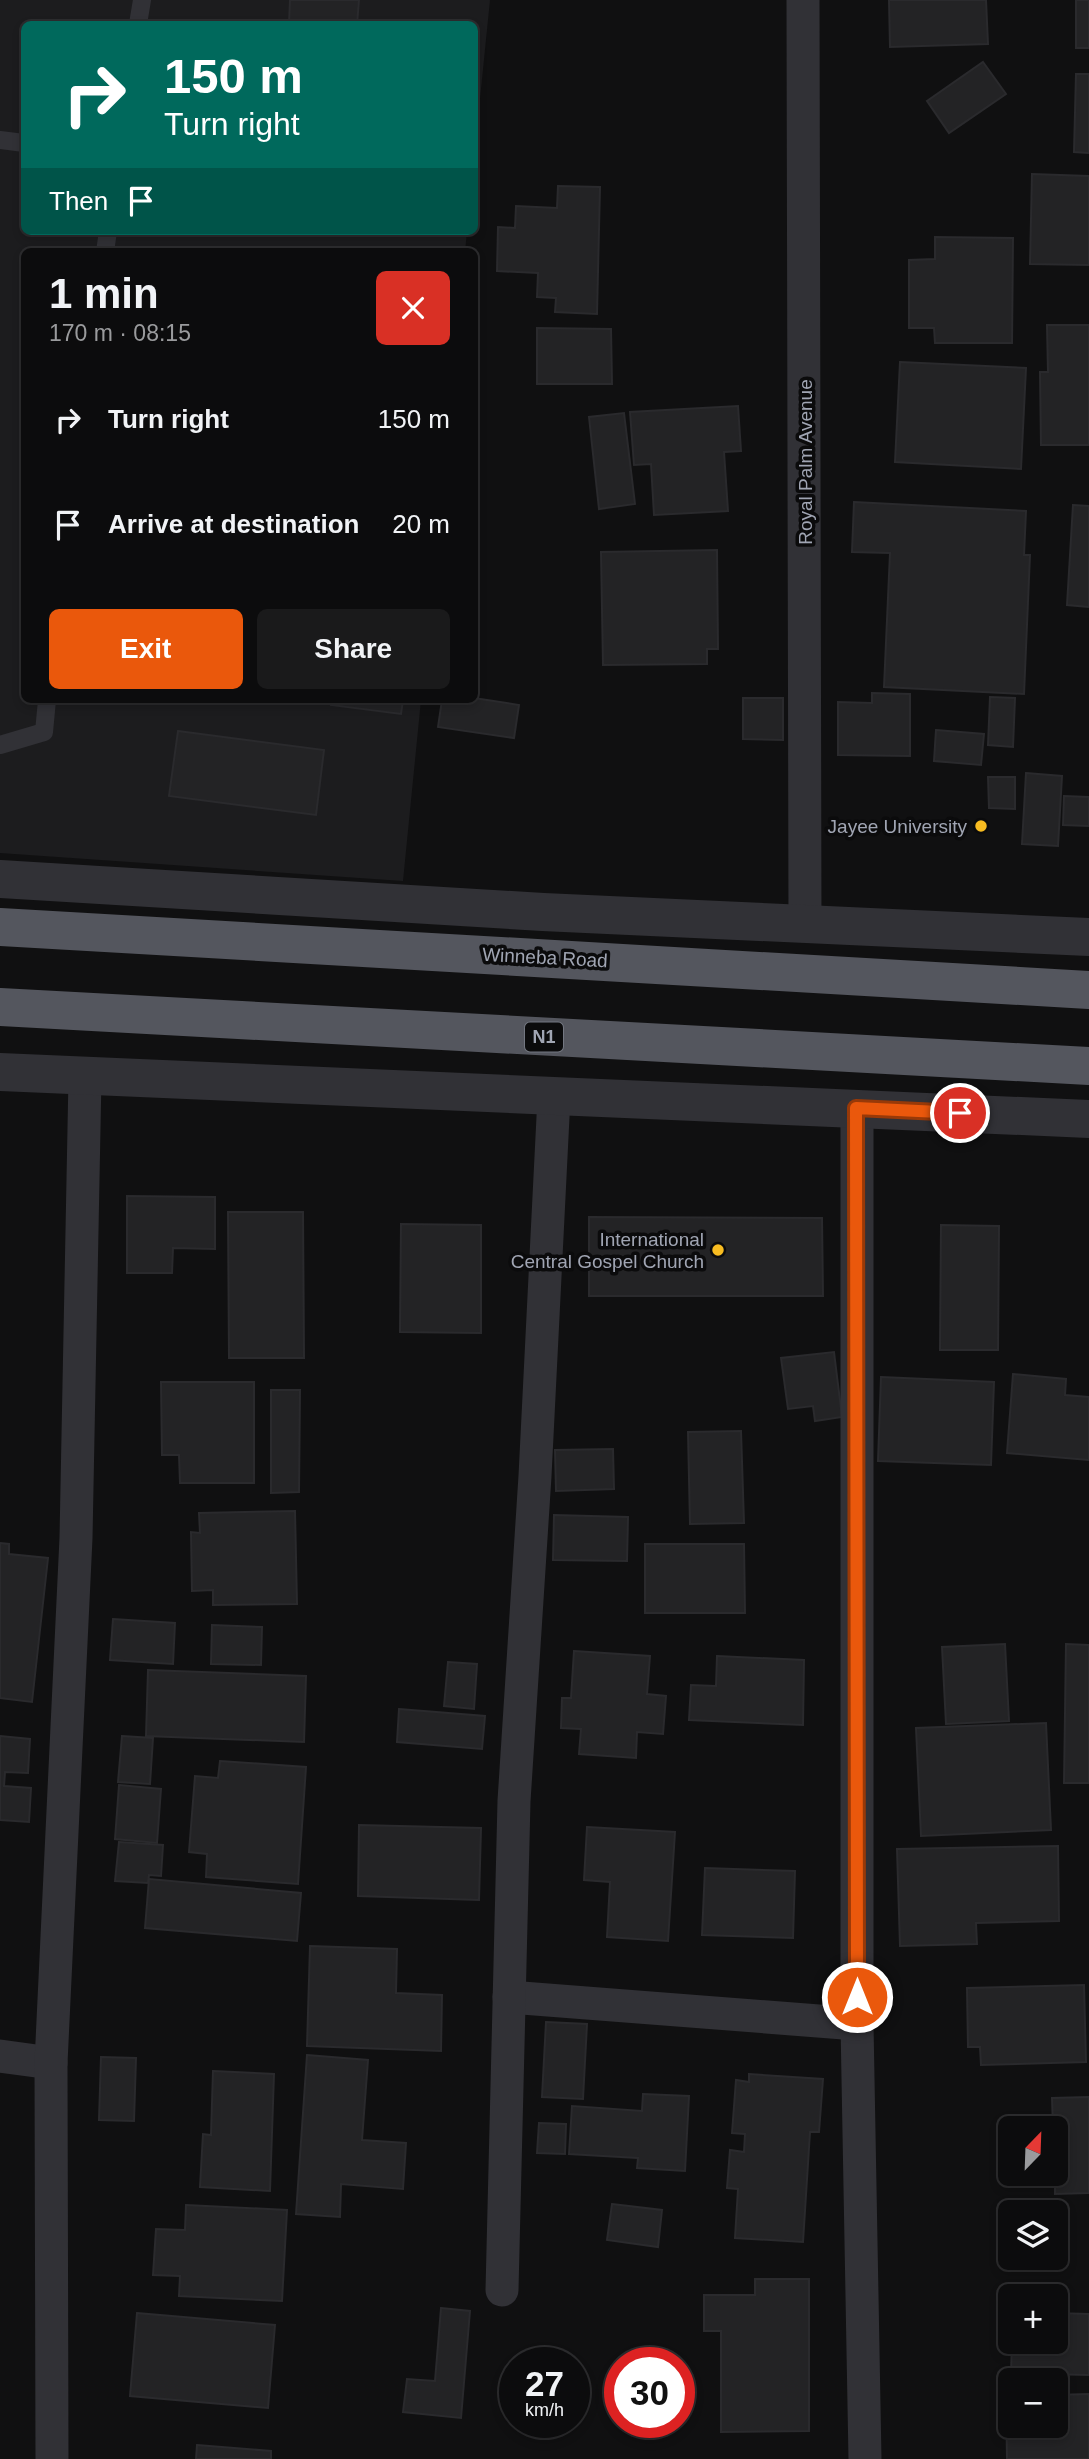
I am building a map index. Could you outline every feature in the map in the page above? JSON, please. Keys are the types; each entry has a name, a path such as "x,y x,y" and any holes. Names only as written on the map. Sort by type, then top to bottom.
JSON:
{"highway":[{"name":"Winneba Road","path":"0,927 1089,990"},
{"name":"N1","path":"0,1007 1089,1066"}],"street":[{"name":"Royal Palm Avenue","path":"803,0 805,925"},
{"path":"0,879 805,925 1089,937"},
{"path":"0,1072 1089,1119"},
{"path":"52,2459 51,2063 76,1538 85,1077"},
{"path":"502,2290 514,1801 535,1476 554,1097"},
{"path":"856,1108 857,2024 865,2459"},
{"path":"509,1997 857,2024"},
{"path":"0,2056 51,2063"}],"lane":[{"path":"138,21 142,0"},
{"path":"0,140 21,143"},
{"path":"0,745 44,732 47,703"}],"shaded area":[{"path":"0,0 490,0 478,118 478,21 21,21 21,235 467,235 465,248 21,248 21,703 421,703 403,881 0,853"}],"building":[{"path":"290,0 359,0 357,21 289,21"},
{"path":"889,0 986,0 988,44 890,47"},
{"path":"1076,0 1089,0 1089,48 1076,48"},
{"path":"983,62 1006,94 949,133 927,101"},
{"path":"1076,74 1089,74 1089,153 1074,152"},
{"path":"1032,174 1089,176 1089,265 1030,264"},
{"path":"558,186 600,187 597,314 555,312 556,298 537,297 538,273 497,271 498,227 515,228 516,206 557,208"},
{"path":"935,237 1013,238 1012,343 935,343 934,328 909,328 909,260 935,259"},
{"path":"1047,325 1089,325 1089,445 1041,445 1040,372 1048,372"},
{"path":"537,328 611,329 612,384 537,384"},
{"path":"900,362 1026,368 1021,469 895,462"},
{"path":"738,406 741,451 724,452 728,511 654,515 651,464 634,465 630,412"},
{"path":"624,413 635,504 599,509 589,417"},
{"path":"854,502 1026,511 1024,555 1030,555 1024,694 884,687 890,553 852,552"},
{"path":"1073,505 1089,506 1089,607 1067,605"},
{"path":"717,550 718,649 707,649 707,664 603,665 601,552"},
{"path":"872,693 910,694 910,756 838,755 838,702 872,703"},
{"path":"990,697 1015,698 1013,747 988,745"},
{"path":"743,698 783,698 783,740 743,739"},
{"path":"478,699 519,705 514,738 438,727 442,703 478,703"},
{"path":"331,703 403,703 401,714"},
{"path":"936,730 984,734 981,765 934,761"},
{"path":"178,731 324,750 316,815 169,796"},
{"path":"1026,773 1062,776 1058,846 1022,844"},
{"path":"988,777 1015,777 1015,809 989,808"},
{"path":"1064,796 1089,797 1089,826 1063,825"},
{"path":"127,1196 215,1197 215,1249 173,1248 172,1273 127,1273"},
{"path":"228,1212 303,1212 304,1358 229,1358"},
{"path":"589,1217 822,1218 823,1296 589,1296"},
{"path":"401,1224 481,1225 481,1333 400,1332"},
{"path":"941,1225 999,1226 998,1350 940,1350"},
{"path":"834,1352 842,1417 815,1421 813,1406 788,1409 781,1358"},
{"path":"1013,1374 1066,1379 1065,1395 1089,1397 1089,1460 1007,1453"},
{"path":"881,1377 994,1382 991,1465 878,1461"},
{"path":"161,1382 254,1382 254,1483 180,1483 179,1455 162,1455"},
{"path":"271,1390 300,1390 299,1492 271,1493"},
{"path":"741,1431 744,1523 690,1524 688,1432"},
{"path":"613,1449 614,1489 556,1491 555,1450"},
{"path":"295,1511 297,1604 213,1605 213,1590 192,1591 191,1532 200,1533 199,1513"},
{"path":"554,1515 628,1517 627,1561 553,1560"},
{"path":"0,1543 9,1544 9,1554 48,1558 32,1702 0,1698"},
{"path":"645,1544 744,1544 745,1613 645,1613"},
{"path":"113,1619 175,1623 173,1664 110,1660"},
{"path":"212,1625 262,1627 261,1665 211,1664"},
{"path":"1005,1644 1009,1721 946,1724 942,1647"},
{"path":"1066,1644 1089,1645 1089,1783 1064,1783"},
{"path":"574,1651 650,1656 647,1694 666,1696 663,1734 637,1732 636,1758 579,1754 581,1729 561,1728 562,1698 571,1698"},
{"path":"717,1656 804,1660 803,1725 689,1720 691,1685 716,1686"},
{"path":"448,1662 477,1664 474,1709 444,1706"},
{"path":"148,1670 306,1676 304,1742 146,1736"},
{"path":"399,1709 485,1716 482,1749 397,1742"},
{"path":"1046,1723 1051,1830 921,1836 916,1728"},
{"path":"0,1736 30,1739 28,1773 5,1772 4,1786 31,1788 29,1822 0,1820"},
{"path":"122,1736 153,1738 150,1784 118,1782"},
{"path":"220,1761 306,1767 298,1884 206,1877 207,1854 189,1852 195,1776 218,1778"},
{"path":"119,1785 161,1789 157,1843 115,1839"},
{"path":"359,1825 481,1828 479,1900 358,1896"},
{"path":"587,1827 675,1832 668,1941 607,1937 610,1882 584,1880"},
{"path":"119,1842 163,1845 161,1876 149,1875 148,1883 115,1881"},
{"path":"1058,1846 1059,1921 976,1923 977,1944 900,1946 897,1849"},
{"path":"705,1868 795,1871 793,1938 702,1935"},
{"path":"149,1879 301,1893 297,1941 145,1928"},
{"path":"310,1946 397,1949 396,1993 442,1995 441,2051 307,2046"},
{"path":"1084,1985 1086,2062 981,2065 980,2047 968,2047 967,1988"},
{"path":"546,2022 587,2024 583,2099 542,2097"},
{"path":"307,2055 368,2060 362,2140 406,2143 403,2189 341,2184 340,2217 296,2214"},
{"path":"101,2057 136,2058 134,2121 99,2120"},
{"path":"213,2071 274,2074 270,2191 200,2187 203,2134 211,2135"},
{"path":"749,2074 823,2079 819,2132 810,2132 803,2242 735,2238 738,2189 727,2188 730,2150 744,2152 745,2134 732,2133 736,2080 749,2082"},
{"path":"643,2094 689,2096 685,2171 637,2168 638,2158 569,2154 572,2106 642,2111"},
{"path":"1089,2097 1089,2193 1055,2194 1055,2186 1068,2186 1068,2116 1053,2116 1052,2098"},
{"path":"539,2123 566,2124 565,2154 537,2153"},
{"path":"612,2204 662,2210 658,2247 607,2240"},
{"path":"186,2205 287,2210 282,2301 179,2296 180,2276 153,2275 156,2229 185,2230"},
{"path":"755,2279 809,2279 809,2431 721,2432 721,2331 704,2331 704,2295 755,2295"},
{"path":"441,2308 470,2311 461,2418 403,2412 407,2379 435,2381"},
{"path":"137,2313 275,2325 268,2408 130,2396"},
{"path":"1068,2313 1089,2314 1089,2375 1068,2374 1068,2368 1011,2368 1012,2354 1068,2354"},
{"path":"1089,2394 1089,2459 1007,2459 1007,2438 1068,2438 1068,2395"},
{"path":"197,2445 271,2451 271,2459 196,2459"}],"place":[{"name":"Jayee University","path":"981,826"},
{"name":"International Central Gospel Church","path":"718,1250"}],"route":[{"path":"857,1997 856,1108 960,1113"}]}
